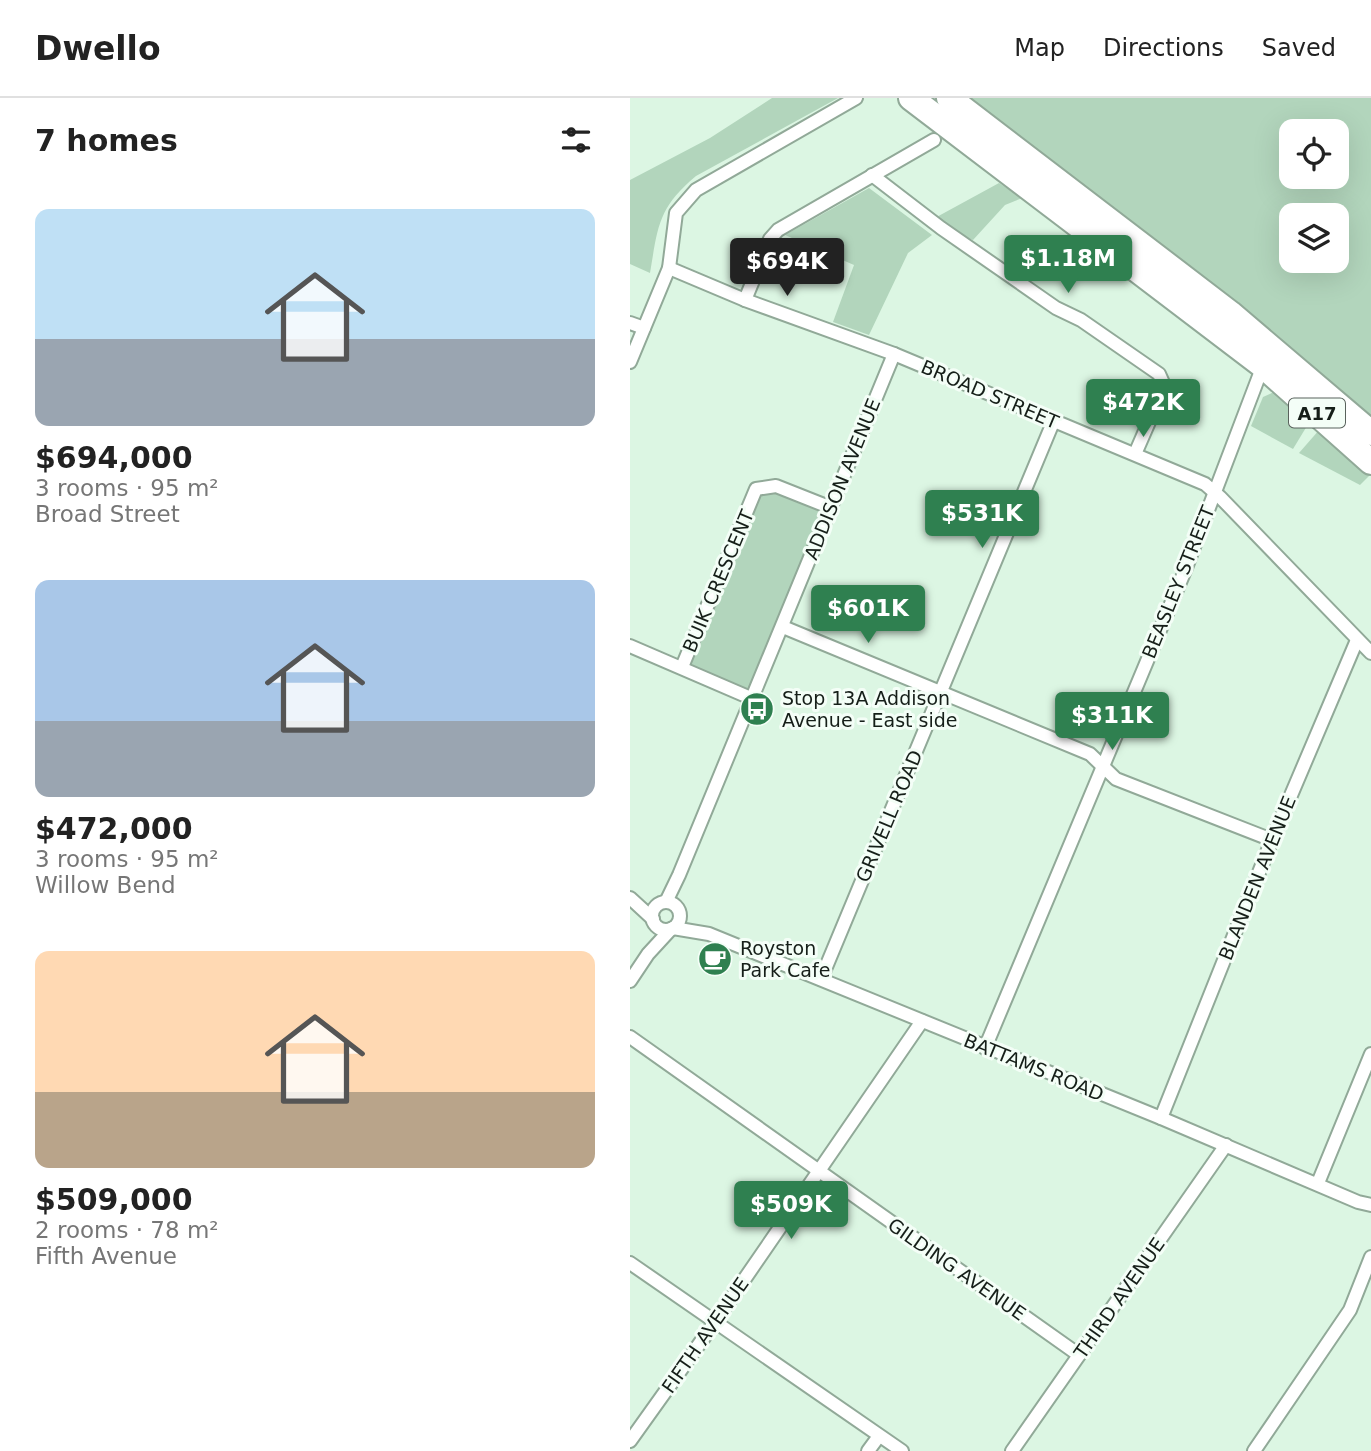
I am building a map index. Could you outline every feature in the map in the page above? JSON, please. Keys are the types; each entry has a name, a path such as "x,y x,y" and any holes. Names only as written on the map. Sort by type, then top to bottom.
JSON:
{"highway":[{"name":"A17","path":"911,98 1268,356 1319,388 1371,433"},
{"name":"A17","path":"949,98 1109,218 1268,356 1291,389 1371,461"},
{"path":"1291,389 1319,388 1325,419"}],"street":[{"path":"630,362 669,268 676,213 696,190 856,98"},
{"path":"745,300 770,239 778,230 934,140"},
{"path":"872,175 1056,308 1081,320 1159,374 1163,383 1162,392 1135,454"},
{"name":"BROAD STREET","path":"669,268 745,300 894,354 1205,484 1371,653"},
{"path":"630,323 644,328"},
{"name":"ADDISON AVENUE","path":"670,906 679,875 894,354"},
{"name":"BEASLEY STREET","path":"985,1048 1186,568 1268,356"},
{"name":"GRIVELL ROAD","path":"821,979 1054,420"},
{"name":"BUIK CRESCENT","path":"682,667 756,489 776,486 830,507"},
{"path":"783,627 1090,754 1116,779 1272,841"},
{"name":"BLANDEN AVENUE","path":"1161,1118 1272,841 1357,640"},
{"path":"630,646 753,699"},
{"name":"BATTAMS ROAD","path":"630,897 670,906 709,934 1318,1183 1365,1203 1371,1212"},
{"name":"BATTAMS ROAD","path":"630,897 654,922"},
{"path":"630,981 648,954 680,922 670,906 653,911 654,935 648,954"},
{"path":"654,922 660,929 672,929"},
{"name":"BATTAMS ROAD","path":"672,929 709,934"},
{"name":"FIFTH AVENUE","path":"630,1441 922,1021"},
{"name":"GILDING AVENUE","path":"630,1037 1079,1355"},
{"path":"1318,1183 1371,1054"},
{"name":"THIRD AVENUE","path":"1012,1451 1226,1145"},
{"path":"1254,1451 1350,1310 1371,1257"},
{"path":"630,1263 902,1451"},
{"path":"869,1451 879,1436"}],"green space":[{"path":"772,98 838,98 696,176 683,187 667,208 658,230 650,273 630,264 630,180 710,138"},
{"path":"949,98 1371,98 1371,433"},
{"path":"999,183 1022,198 1005,205 973,240 950,231 933,219"},
{"path":"869,188 932,235 908,253 869,335 833,322 854,265 785,235"},
{"path":"1274,392 1310,421 1293,449 1251,426 1263,397"},
{"path":"1320,429 1371,474 1360,485 1299,453"},
{"path":"766,487 829,507 753,699 682,667 756,489"}],"place":[{"name":"Stop 13A Addison Avenue - East side","path":"757,709"},
{"name":"Royston Park Cafe","path":"715,959"}]}
